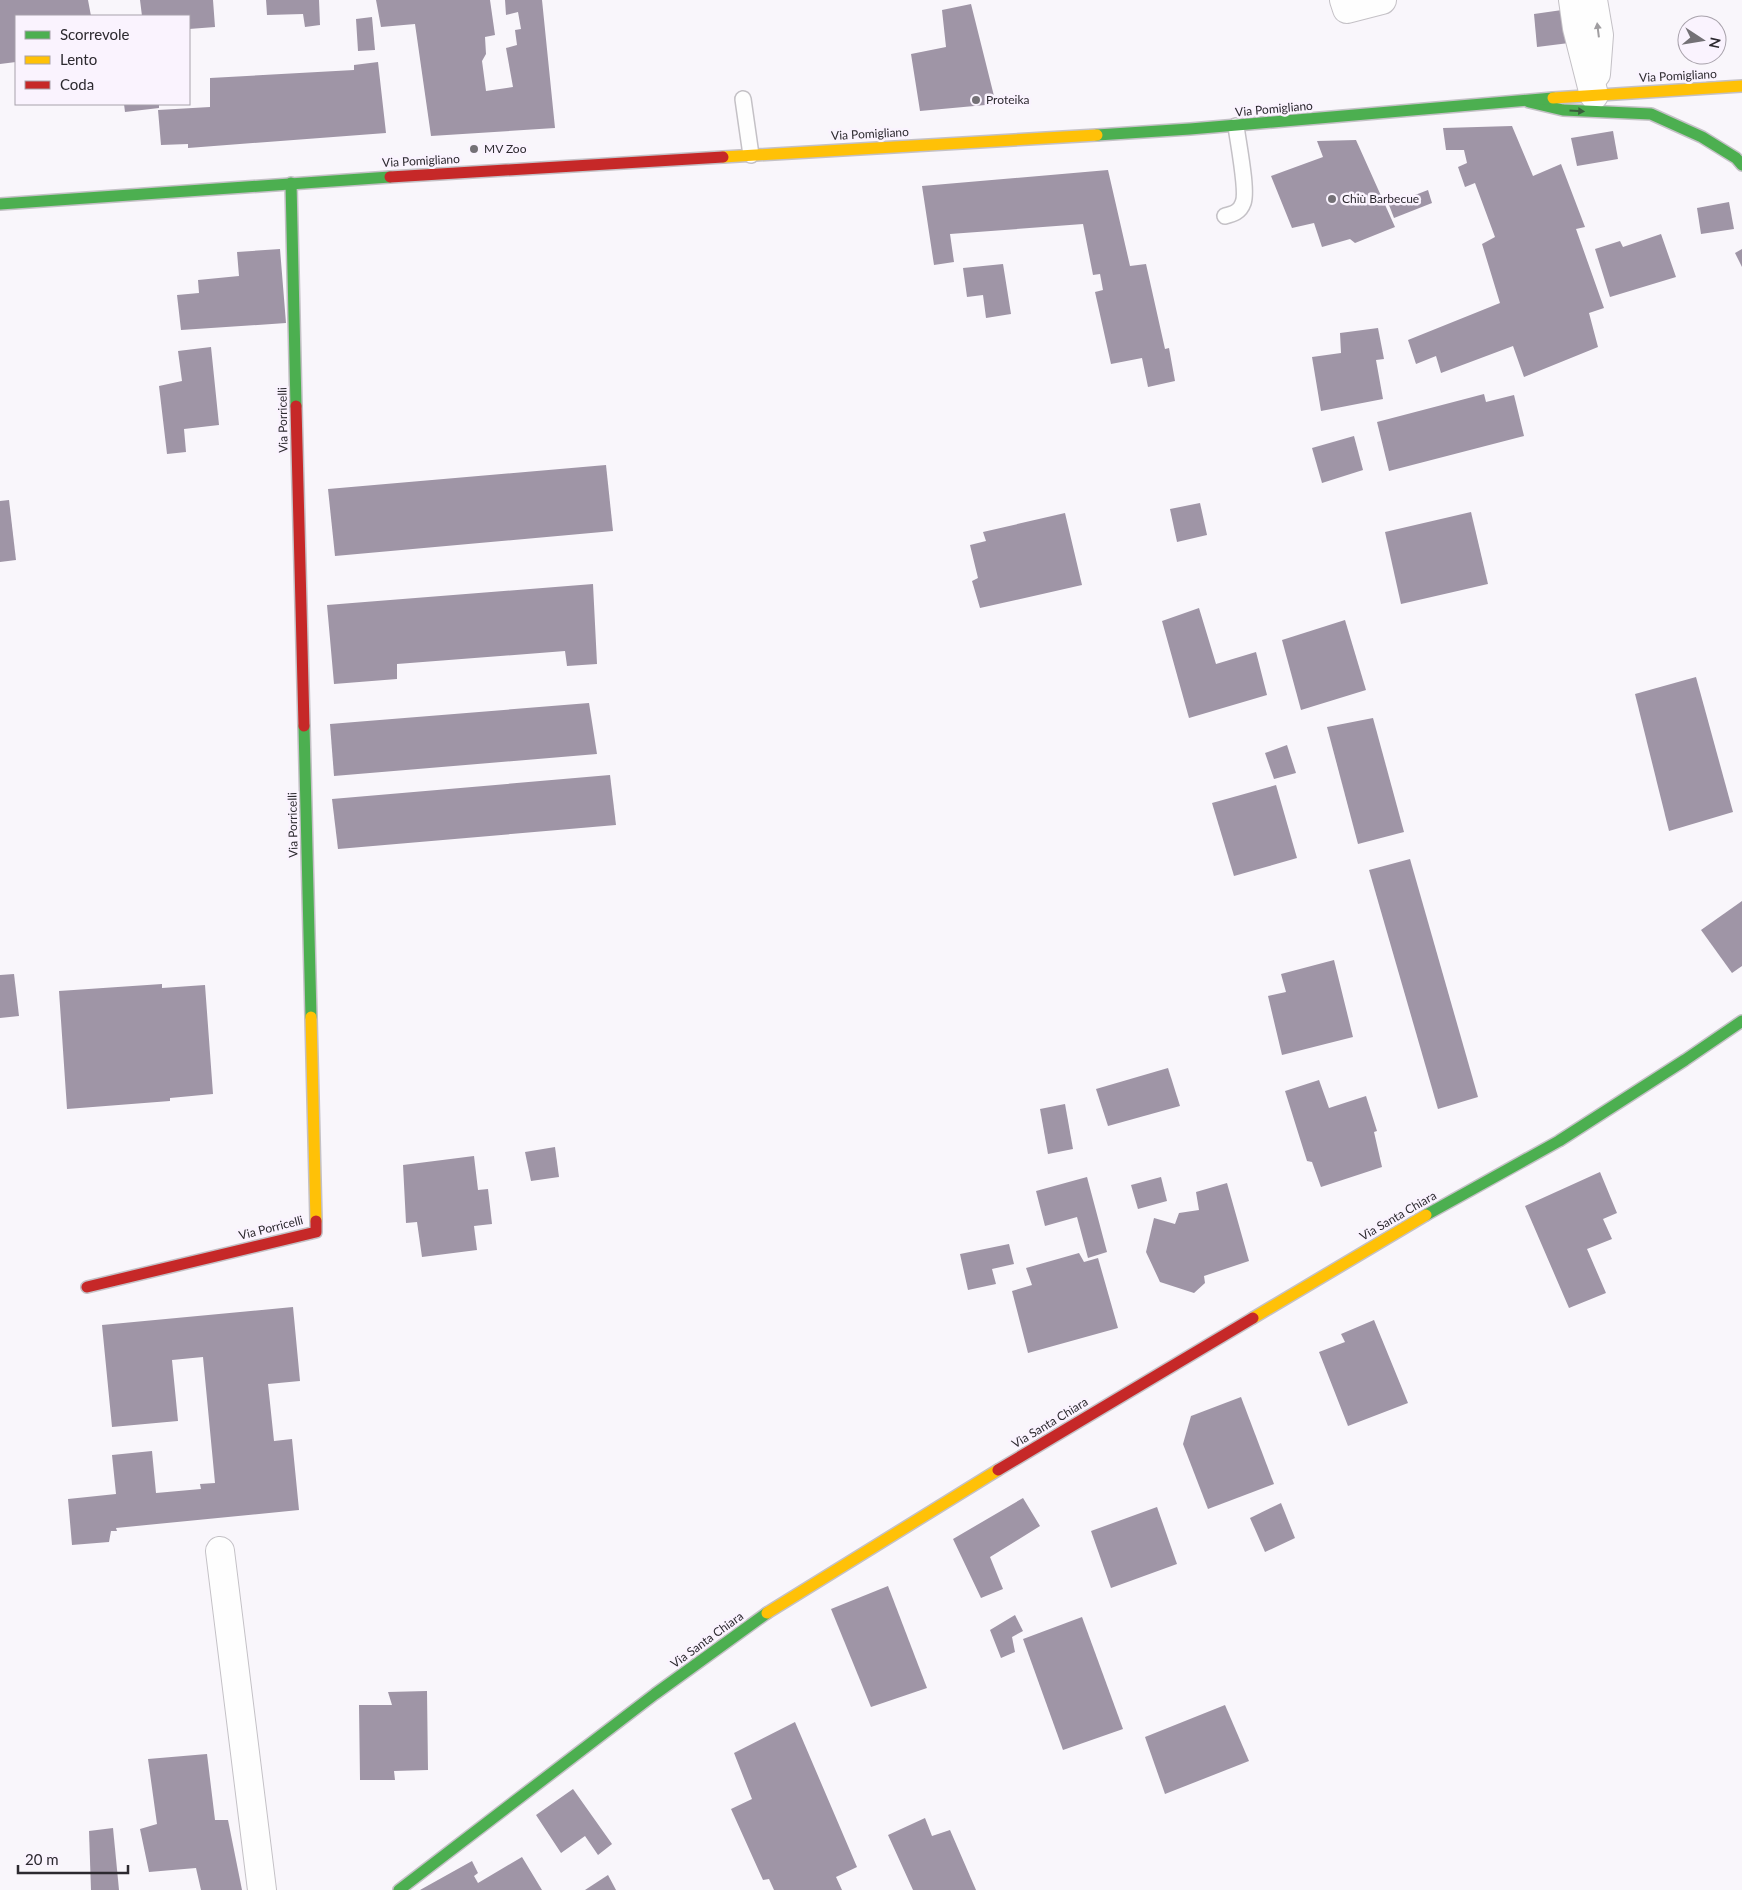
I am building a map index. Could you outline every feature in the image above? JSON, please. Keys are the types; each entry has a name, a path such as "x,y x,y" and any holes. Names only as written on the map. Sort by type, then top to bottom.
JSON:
{"main road":[{"name":"Via Pomigliano","path":"0,204 291,183 1236,126 1594,95 1742,86"},
{"path":"1530,102 1563,110 1651,114 1702,137 1736,158 1742,165"},
{"name":"Via Porricelli","path":"87,1287 316,1232 291,183"},
{"name":"Via Santa Chiara","path":"399,1890 655,1694 774,1608 1043,1442 1434,1210 1559,1141 1742,1021"}],"street":[{"path":"1344,0 1347,9 1382,0"},
{"path":"1573,0 1577,28 1594,95"},
{"path":"1593,0 1599,35 1594,95"},
{"path":"220,1551 262,1890"}],"lane":[{"path":"743,99 751,155"},
{"path":"1225,216 1235,214 1243,205 1245,192 1236,126"}],"building":[{"path":"0,0 88,0 91,15 15,15 15,62 0,64"},
{"path":"140,0 213,0 215,27 190,29 190,15 142,15"},
{"path":"266,0 319,0 320,25 305,27 303,14 267,15"},
{"path":"376,0 490,0 495,35 485,37 486,54 482,61 486,91 513,87 506,48 517,45 515,30 521,29 518,12 506,15 505,0 542,0 555,128 431,136 415,24 381,27"},
{"path":"971,4 996,104 920,111 911,54 946,47 942,10"},
{"path":"1562,10 1569,43 1537,47 1534,14"},
{"path":"372,17 375,50 358,51 356,19"},
{"path":"378,62 386,133 188,148 188,144 161,145 158,110 210,107 210,78 354,70 354,65"},
{"path":"124,105 159,105 159,108 125,112"},
{"path":"1512,126 1533,176 1561,164 1585,227 1576,229 1604,308 1589,313 1598,347 1524,377 1513,346 1441,373 1436,356 1416,364 1408,340 1500,303 1482,244 1495,237 1475,183 1465,187 1458,167 1467,163 1464,150 1446,150 1443,128"},
{"path":"1613,131 1618,159 1577,166 1571,138"},
{"name":"Chiù Barbecue","path":"1356,140 1395,227 1355,243 1350,239 1322,247 1314,223 1292,228 1271,176 1323,157 1317,141"},
{"path":"1108,170 1130,266 1146,264 1165,349 1169,348 1175,381 1148,387 1142,358 1111,364 1095,292 1103,290 1100,274 1093,275 1083,224 950,234 954,262 934,265 922,186"},
{"path":"1428,190 1432,203 1394,218 1389,205"},
{"path":"1729,202 1734,229 1701,234 1697,208"},
{"path":"1661,234 1676,277 1610,297 1595,249 1620,241 1623,247"},
{"path":"280,249 286,323 181,330 177,295 199,293 198,280 239,276 237,252"},
{"path":"1742,249 1742,267 1735,253"},
{"path":"1003,264 1011,314 986,318 983,295 967,297 963,268"},
{"path":"1378,328 1384,359 1376,360 1383,399 1321,411 1312,357 1341,353 1340,333"},
{"path":"211,347 219,425 184,429 186,452 167,454 159,386 182,381 178,351"},
{"path":"1484,394 1486,402 1514,395 1524,436 1389,471 1377,422"},
{"path":"1354,436 1363,470 1322,483 1312,448"},
{"path":"606,465 613,531 335,556 328,489"},
{"path":"9,500 16,560 0,562 0,501"},
{"path":"1200,503 1207,535 1177,542 1170,509"},
{"path":"1471,512 1488,584 1401,604 1385,532"},
{"path":"1065,513 1082,585 980,608 972,581 978,578 970,545 986,541 983,532"},
{"path":"593,584 597,664 567,666 565,651 397,664 397,679 334,684 327,605"},
{"path":"1199,608 1216,664 1256,652 1267,695 1189,718 1162,621"},
{"path":"1345,620 1366,690 1301,710 1282,640"},
{"path":"1696,677 1733,812 1669,831 1635,694"},
{"path":"589,703 597,754 334,776 330,724"},
{"path":"1373,718 1404,832 1358,844 1327,727"},
{"path":"1287,745 1296,773 1274,779 1265,753"},
{"path":"610,775 616,825 338,849 332,799"},
{"path":"1276,785 1297,858 1234,876 1212,803"},
{"path":"1410,859 1478,1097 1438,1109 1369,870"},
{"path":"1742,901 1742,966 1732,973 1701,930"},
{"path":"1334,960 1353,1037 1282,1055 1268,996 1286,992 1281,974"},
{"path":"14,974 19,1016 0,1018 0,975"},
{"path":"162,984 162,988 205,985 213,1094 170,1098 170,1101 67,1109 59,991"},
{"path":"1168,1068 1180,1106 1108,1126 1096,1089"},
{"path":"1319,1080 1329,1108 1366,1096 1377,1131 1374,1132 1382,1167 1321,1187 1312,1162 1307,1161 1285,1091"},
{"path":"1065,1104 1073,1149 1048,1154 1040,1109"},
{"path":"555,1147 559,1177 531,1181 525,1152"},
{"path":"474,1156 478,1190 488,1189 492,1224 474,1226 477,1250 422,1257 417,1222 406,1223 403,1165"},
{"path":"1600,1172 1617,1213 1603,1219 1612,1239 1587,1249 1606,1293 1569,1308 1525,1206"},
{"path":"1087,1177 1107,1252 1088,1258 1077,1217 1045,1226 1036,1191"},
{"path":"1161,1177 1167,1201 1138,1209 1131,1185"},
{"path":"1227,1183 1249,1261 1204,1276 1205,1283 1194,1293 1160,1282 1146,1252 1154,1218 1175,1224 1179,1213 1199,1210 1196,1192"},
{"path":"1009,1244 1014,1264 992,1269 996,1284 968,1290 960,1254"},
{"path":"1079,1253 1084,1262 1098,1258 1118,1328 1028,1353 1012,1291 1032,1285 1026,1268"},
{"path":"293,1307 300,1381 268,1384 274,1441 292,1439 299,1510 116,1528 117,1531 111,1531 109,1542 72,1545 68,1499 116,1494 112,1455 152,1451 156,1493 201,1489 200,1484 215,1483 203,1357 172,1360 178,1421 112,1427 102,1325"},
{"path":"1374,1320 1408,1403 1348,1426 1319,1352 1345,1342 1341,1334"},
{"path":"1241,1397 1274,1484 1208,1509 1183,1444 1191,1416"},
{"path":"1023,1498 1040,1526 990,1557 1003,1589 981,1598 953,1539"},
{"path":"1281,1503 1295,1538 1265,1552 1250,1518"},
{"path":"1157,1507 1177,1564 1111,1588 1091,1531"},
{"path":"888,1586 927,1688 871,1707 831,1609"},
{"path":"1015,1615 1023,1631 1012,1637 1015,1652 1001,1658 990,1630"},
{"path":"1082,1617 1123,1729 1063,1750 1023,1639"},
{"path":"427,1691 428,1770 394,1771 395,1780 360,1780 359,1705 392,1705 388,1692"},
{"path":"1225,1705 1249,1761 1165,1794 1145,1737"},
{"path":"795,1722 857,1867 836,1877 842,1890 774,1890 769,1879 763,1880 731,1809 752,1799 734,1753"},
{"path":"207,1754 215,1820 228,1820 242,1890 201,1890 196,1868 149,1872 140,1829 157,1824 148,1759"},
{"path":"573,1789 612,1844 598,1855 585,1836 561,1853 536,1815"},
{"path":"925,1818 932,1836 950,1830 976,1890 913,1890 888,1835"},
{"path":"113,1828 119,1890 91,1890 89,1831"},
{"path":"522,1857 542,1890 420,1890 472,1861 478,1873 474,1876 478,1883"},
{"path":"608,1875 616,1890 585,1890"}],"traffic: fast":[{"path":"1097,135 1190,129 1553,98"},
{"path":"1529,102 1563,110 1651,114 1702,137 1736,158 1742,165"},
{"path":"0,204 390,177"},
{"path":"291,183 296,406"},
{"path":"304,726 311,1017"},
{"path":"1426,1215 1559,1141 1742,1021"},
{"path":"399,1890 655,1694 767,1613"}],"traffic: slow":[{"path":"1553,98 1742,86"},
{"path":"723,157 1097,135"},
{"path":"311,1017 316,1221"},
{"path":"1253,1318 1426,1215"},
{"path":"767,1613 998,1470"}],"traffic: jam":[{"path":"390,177 723,157"},
{"path":"296,406 304,726"},
{"path":"87,1287 316,1232 316,1221"},
{"path":"998,1470 1253,1318"}],"place":[{"name":"Proteika","path":"976,100"},
{"name":"MV Zoo","path":"474,149"},
{"name":"Chiù Barbecue","path":"1332,199"}]}
